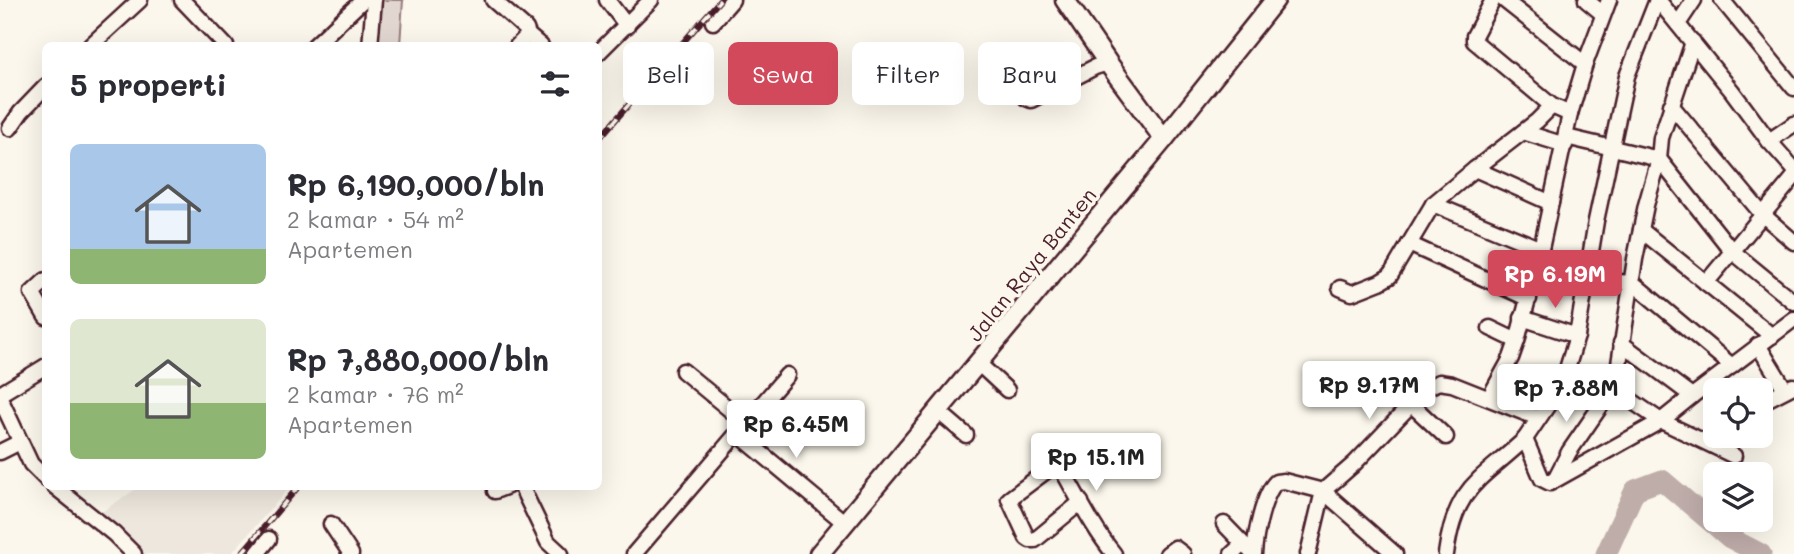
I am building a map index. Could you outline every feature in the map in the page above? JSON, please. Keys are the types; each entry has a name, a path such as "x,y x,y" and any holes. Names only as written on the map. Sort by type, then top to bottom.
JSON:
{"main road":[{"path":"1065,0 1164,138"},
{"name":"Jalan Raya Banten","path":"819,554 840,519 938,411 1275,0"}],"street":[{"path":"94,42 140,0"},
{"path":"182,0 222,42"},
{"path":"318,42 363,0"},
{"path":"370,42 374,0"},
{"path":"493,0 526,29 523,40"},
{"path":"607,0 628,26"},
{"path":"602,49 628,26 650,0"},
{"path":"713,22 732,0"},
{"path":"1493,0 1474,36 1474,41 1552,106 1570,114"},
{"path":"1504,0 1585,64"},
{"path":"1489,398 1511,358 1517,341 1541,249 1570,114 1606,7 1586,0"},
{"path":"1446,554 1453,517 1464,497 1490,467 1525,439 1556,393 1567,369 1577,336 1596,221 1627,76 1657,0 1794,169"},
{"path":"1678,24 1693,0"},
{"path":"1722,0 1794,88"},
{"path":"1554,481 1569,452 1613,388 1617,377 1641,230 1659,159 1661,138 1693,42"},
{"path":"1081,74 1108,63"},
{"path":"10,128 42,90"},
{"path":"1671,105 1762,214 1794,242"},
{"path":"1340,288 1352,293 1386,280 1433,204 1552,106"},
{"path":"1769,141 1794,124"},
{"path":"1523,132 1611,147 1659,159 1732,251 1794,302"},
{"path":"1475,169 1550,203"},
{"path":"1706,283 1794,177"},
{"path":"1433,204 1541,249"},
{"path":"1641,230 1772,336"},
{"path":"1409,244 1529,299"},
{"path":"1587,280 1633,284 1732,366"},
{"path":"42,284 32,293 42,310"},
{"path":"1522,318 1577,336"},
{"path":"1525,439 1542,479 1547,483 1554,481 1661,421 1794,319"},
{"path":"1490,328 1517,341"},
{"path":"1621,343 1692,396"},
{"path":"1758,345 1789,387 1773,396"},
{"path":"978,363 1007,390"},
{"path":"42,369 0,396 31,464 42,475"},
{"path":"683,371 840,519"},
{"path":"635,554 787,375"},
{"path":"1309,553 1323,491 1354,464 1428,387 1439,382 1538,418"},
{"path":"1613,388 1661,421 1734,456"},
{"path":"1411,404 1446,437"},
{"path":"938,411 966,435"},
{"path":"0,452 20,442"},
{"path":"1082,502 1035,540 1030,540 1009,499 1056,464 1060,466 1082,502 1093,524 1114,554"},
{"path":"1245,552 1268,493 1276,482 1284,481 1323,491 1395,554"},
{"path":"59,490 114,534 134,554"},
{"path":"523,490 548,542 561,554"},
{"path":"331,524 351,554"},
{"path":"1224,524 1245,552"},
{"path":"257,554 270,539"},
{"path":"1167,554 1175,548 1183,554"}],"shaded area":[{"path":"381,0 403,0 400,42 366,42"},
{"path":"134,490 287,490 231,554 131,554 91,519"}],"waterway":[{"path":"1606,554 1635,490 1662,480 1730,538 1761,554"}],"railway":[{"path":"602,135 720,0"},
{"path":"241,554 296,490"}]}
